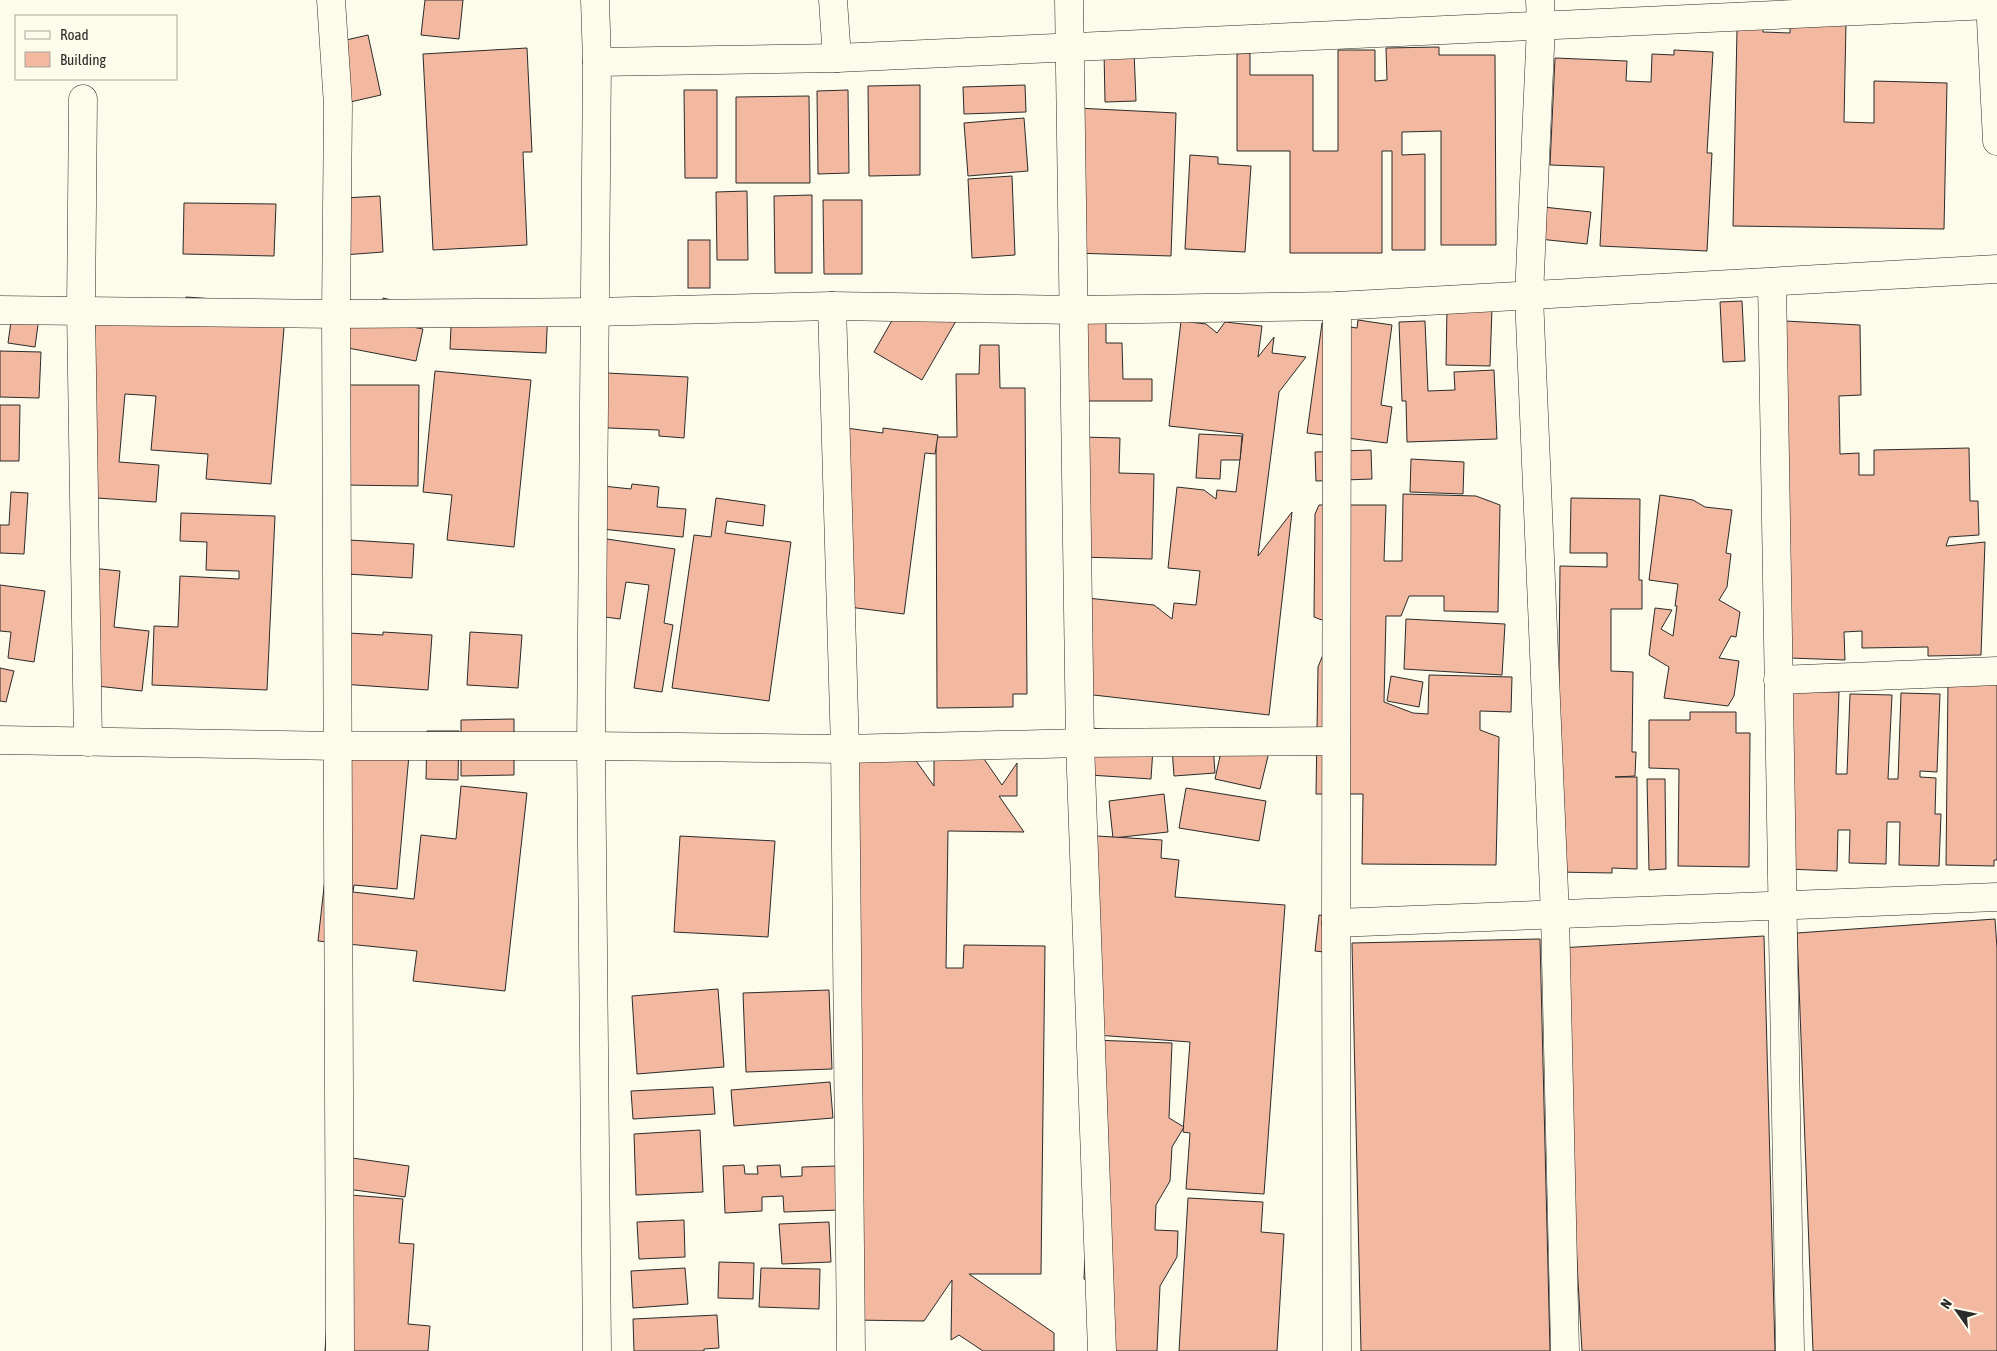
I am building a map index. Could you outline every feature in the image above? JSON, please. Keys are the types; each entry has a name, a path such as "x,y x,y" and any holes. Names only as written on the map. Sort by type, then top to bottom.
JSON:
{"street":[{"path":"331,0 338,105 336,314 340,1351"},
{"path":"595,0 597,62 591,746 597,1351"},
{"path":"833,0 837,58"},
{"path":"1069,0 1080,743 1102,1351"},
{"path":"597,62 837,58 1070,47 1540,13 1990,3 1997,141"},
{"path":"1540,13 1529,296 1555,915 1565,1351"},
{"path":"83,99 81,311 88,742"},
{"path":"0,310 336,314 594,312 832,306 1075,310 1337,306 1997,269"},
{"path":"1772,282 1790,1351"},
{"path":"832,306 846,749 851,1351"},
{"path":"1337,306 1337,1351"},
{"path":"1778,680 1997,671"},
{"path":"0,740 337,746 846,749 1080,743 1336,741"},
{"path":"1336,923 1997,896"}],"building":[{"path":"425,0 463,0 459,39 421,35"},
{"path":"1790,22 1846,23 1844,122 1874,123 1874,81 1947,83 1944,229 1733,226 1737,29 1763,29 1763,32 1790,33"},
{"path":"368,35 381,95 337,105 324,45"},
{"path":"1439,47 1439,55 1495,55 1496,245 1441,245 1441,131 1402,132 1402,155 1425,154 1425,250 1392,250 1392,151 1382,151 1382,253 1290,253 1290,151 1237,151 1237,54 1250,53 1250,75 1313,75 1313,151 1338,151 1338,50 1375,50 1375,81 1387,80 1386,48"},
{"path":"527,48 532,152 523,152 527,245 433,250 423,54"},
{"path":"1674,50 1713,52 1707,153 1712,153 1707,251 1600,246 1604,167 1550,165 1555,58 1627,61 1626,81 1651,82 1652,54 1674,55"},
{"path":"1104,51 1134,51 1136,101 1105,102"},
{"path":"920,85 920,175 869,176 868,86"},
{"path":"1025,85 1026,112 964,114 963,87"},
{"path":"684,90 717,90 717,178 685,178"},
{"path":"848,90 849,173 818,174 817,91"},
{"path":"809,96 810,183 736,183 736,97"},
{"path":"1077,108 1176,113 1171,256 1072,253"},
{"path":"1024,118 1028,171 968,176 964,123"},
{"path":"1190,155 1218,157 1218,164 1251,166 1245,252 1185,249"},
{"path":"1012,176 1015,255 972,258 968,179"},
{"path":"747,191 748,260 717,260 716,192"},
{"path":"812,195 812,273 775,273 774,196"},
{"path":"380,196 383,252 330,256 326,199"},
{"path":"823,200 862,200 862,274 824,274"},
{"path":"184,203 276,204 274,256 183,254"},
{"path":"1543,207 1591,212 1587,244 1539,239"},
{"path":"688,240 710,240 710,288 688,288"},
{"path":"186,297 286,304 271,484 206,479 208,454 151,450 156,396 125,394 119,462 159,465 156,502 82,497 97,308 185,307"},
{"path":"336,297 381,306 383,298 400,302 396,324 423,329 416,361 327,344"},
{"path":"1742,301 1745,361 1723,362 1720,302"},
{"path":"902,303 960,314 922,380 874,352"},
{"path":"452,305 548,308 546,353 450,349"},
{"path":"13,307 40,310 35,347 8,343"},
{"path":"1447,307 1492,308 1490,366 1446,365"},
{"path":"1080,317 1106,317 1106,343 1122,343 1123,379 1152,379 1152,401 1080,401"},
{"path":"1358,320 1392,325 1381,405 1392,407 1387,443 1307,433 1322,323 1357,328"},
{"path":"1181,321 1206,324 1217,333 1225,322 1262,326 1258,357 1274,337 1272,353 1306,357 1279,392 1258,556 1292,512 1269,715 1076,693 1087,598 1154,605 1172,619 1174,603 1196,605 1200,571 1168,568 1177,487 1204,490 1216,499 1217,490 1236,492 1243,434 1169,426"},
{"path":"1425,321 1428,391 1455,390 1454,372 1494,370 1497,439 1407,442 1406,401 1402,401 1399,322"},
{"path":"1785,321 1860,325 1861,395 1839,396 1840,454 1859,453 1859,475 1874,475 1874,450 1969,448 1970,501 1978,501 1979,535 1949,537 1946,546 1985,542 1981,655 1928,656 1928,647 1862,648 1862,631 1844,632 1845,660 1790,658 1787,564 1790,550"},
{"path":"980,345 999,345 1000,388 1025,388 1027,694 1013,694 1013,707 937,708 936,437 957,437 956,374 979,374"},
{"path":"0,351 41,352 39,398 0,397"},
{"path":"435,371 531,380 514,547 447,540 452,495 423,492"},
{"path":"586,372 688,377 684,438 659,436 659,430 584,427"},
{"path":"333,385 419,385 418,486 340,485"},
{"path":"0,405 20,405 19,461 0,461"},
{"path":"846,428 883,433 883,428 938,435 935,454 925,453 904,614 841,606"},
{"path":"1199,434 1242,436 1240,460 1221,460 1220,479 1196,478"},
{"path":"1082,437 1120,438 1119,473 1154,474 1152,559 1079,557"},
{"path":"1371,450 1372,479 1316,481 1315,452"},
{"path":"1411,459 1464,462 1463,494 1410,492"},
{"path":"584,484 631,489 632,484 659,487 657,507 686,509 683,537 580,527"},
{"path":"11,492 28,493 24,554 0,553 0,525 9,525"},
{"path":"1403,494 1476,496 1500,505 1498,612 1444,611 1444,596 1409,596 1401,616 1386,616 1384,702 1413,713 1428,714 1429,675 1512,677 1511,712 1480,711 1480,730 1499,737 1496,865 1362,864 1363,794 1316,794 1318,667 1335,625 1314,617 1315,514 1319,505 1386,505 1384,561 1402,561"},
{"path":"1660,495 1693,500 1705,507 1732,510 1726,553 1731,554 1727,587 1719,600 1740,612 1736,637 1731,636 1719,658 1739,661 1734,696 1728,706 1664,698 1669,667 1649,655 1655,608 1672,610 1661,629 1673,636 1677,606 1675,606 1678,584 1649,580"},
{"path":"716,498 765,505 763,526 727,521 725,533 791,542 769,701 672,688 694,535 711,537"},
{"path":"1571,498 1640,499 1639,580 1642,580 1642,609 1611,609 1611,671 1633,672 1632,752 1636,752 1635,776 1615,777 1637,777 1637,869 1612,868 1612,873 1557,872 1560,566 1607,567 1607,553 1570,553"},
{"path":"181,513 275,516 267,690 152,685 154,626 178,627 180,576 239,579 239,571 206,570 207,542 180,541"},
{"path":"593,537 675,549 664,623 673,625 662,692 634,688 649,585 626,582 620,619 582,614"},
{"path":"333,539 414,544 412,578 331,573"},
{"path":"91,568 120,571 114,627 149,631 142,691 79,684"},
{"path":"0,585 45,591 34,662 8,658 11,632 0,631"},
{"path":"1406,619 1505,624 1502,675 1404,669"},
{"path":"331,632 383,635 383,632 432,635 428,690 327,683"},
{"path":"470,632 522,635 518,688 467,685"},
{"path":"0,668 14,671 6,702 0,701"},
{"path":"1391,676 1423,682 1419,707 1387,701"},
{"path":"1948,682 1997,682 1997,860 1994,860 1994,866 1946,865"},
{"path":"1792,691 1839,692 1836,774 1847,774 1850,694 1892,695 1888,779 1898,779 1901,693 1940,694 1937,772 1920,771 1920,777 1936,778 1935,814 1941,814 1939,866 1899,865 1900,822 1887,822 1886,864 1849,863 1850,830 1838,830 1837,871 1786,869"},
{"path":"1690,712 1736,712 1736,733 1750,733 1749,867 1678,866 1679,769 1649,768 1649,720 1690,720"},
{"path":"514,719 514,775 461,776 461,720"},
{"path":"1078,727 1154,733 1151,779 1074,774"},
{"path":"1226,729 1272,740 1260,789 1215,779"},
{"path":"1212,730 1215,773 1174,776 1171,734"},
{"path":"427,731 459,731 458,780 426,779"},
{"path":"340,743 410,744 397,889 354,885 353,892 414,899 421,835 456,839 461,786 527,793 505,991 413,981 417,951 318,941"},
{"path":"934,743 973,743 1002,785 1017,763 1017,796 999,796 1024,832 948,831 946,968 963,968 964,945 1045,946 1041,1274 969,1274 1054,1333 1054,1351 983,1351 959,1335 951,1340 952,1280 924,1321 852,1320 846,746 904,744 934,786"},
{"path":"1647,779 1665,779 1666,869 1649,870"},
{"path":"1186,788 1266,801 1259,841 1179,828"},
{"path":"1164,794 1168,832 1113,838 1109,801"},
{"path":"680,836 775,841 768,937 674,932"},
{"path":"1097,836 1162,840 1161,858 1179,860 1175,897 1285,905 1264,1194 1186,1189 1190,1133 1183,1132 1190,1042 1083,1034"},
{"path":"1319,915 1346,918 1341,954 1315,951"},
{"path":"1995,919 1997,948 1997,1351 1813,1351 1797,933"},
{"path":"1764,936 1775,1351 1582,1351 1559,948"},
{"path":"1540,939 1550,1351 1361,1351 1352,943"},
{"path":"718,989 724,1067 637,1074 632,996"},
{"path":"829,990 832,1069 746,1072 743,993"},
{"path":"1093,1040 1172,1043 1169,1118 1184,1127 1172,1147 1170,1181 1156,1205 1155,1230 1178,1231 1177,1257 1160,1286 1157,1351 1097,1351 1100,1289 1084,1279"},
{"path":"830,1082 833,1118 734,1126 731,1090"},
{"path":"713,1087 715,1114 633,1119 631,1091"},
{"path":"700,1130 703,1192 636,1195 634,1134"},
{"path":"338,1156 409,1166 405,1197 333,1187"},
{"path":"744,1165 745,1174 758,1174 757,1166 780,1165 781,1177 802,1176 802,1167 838,1166 840,1210 784,1212 783,1196 762,1197 762,1211 725,1213 723,1166"},
{"path":"336,1194 403,1199 399,1243 414,1244 408,1324 430,1326 428,1351 325,1351"},
{"path":"1188,1198 1263,1202 1261,1232 1284,1234 1277,1351 1179,1351"},
{"path":"684,1220 685,1257 639,1259 637,1222"},
{"path":"829,1222 831,1262 782,1264 779,1224"},
{"path":"719,1262 754,1263 753,1299 718,1298"},
{"path":"685,1268 688,1304 633,1308 631,1271"},
{"path":"761,1268 820,1269 819,1309 759,1307"},
{"path":"717,1315 719,1348 704,1349 704,1351 634,1351 633,1319"}]}
